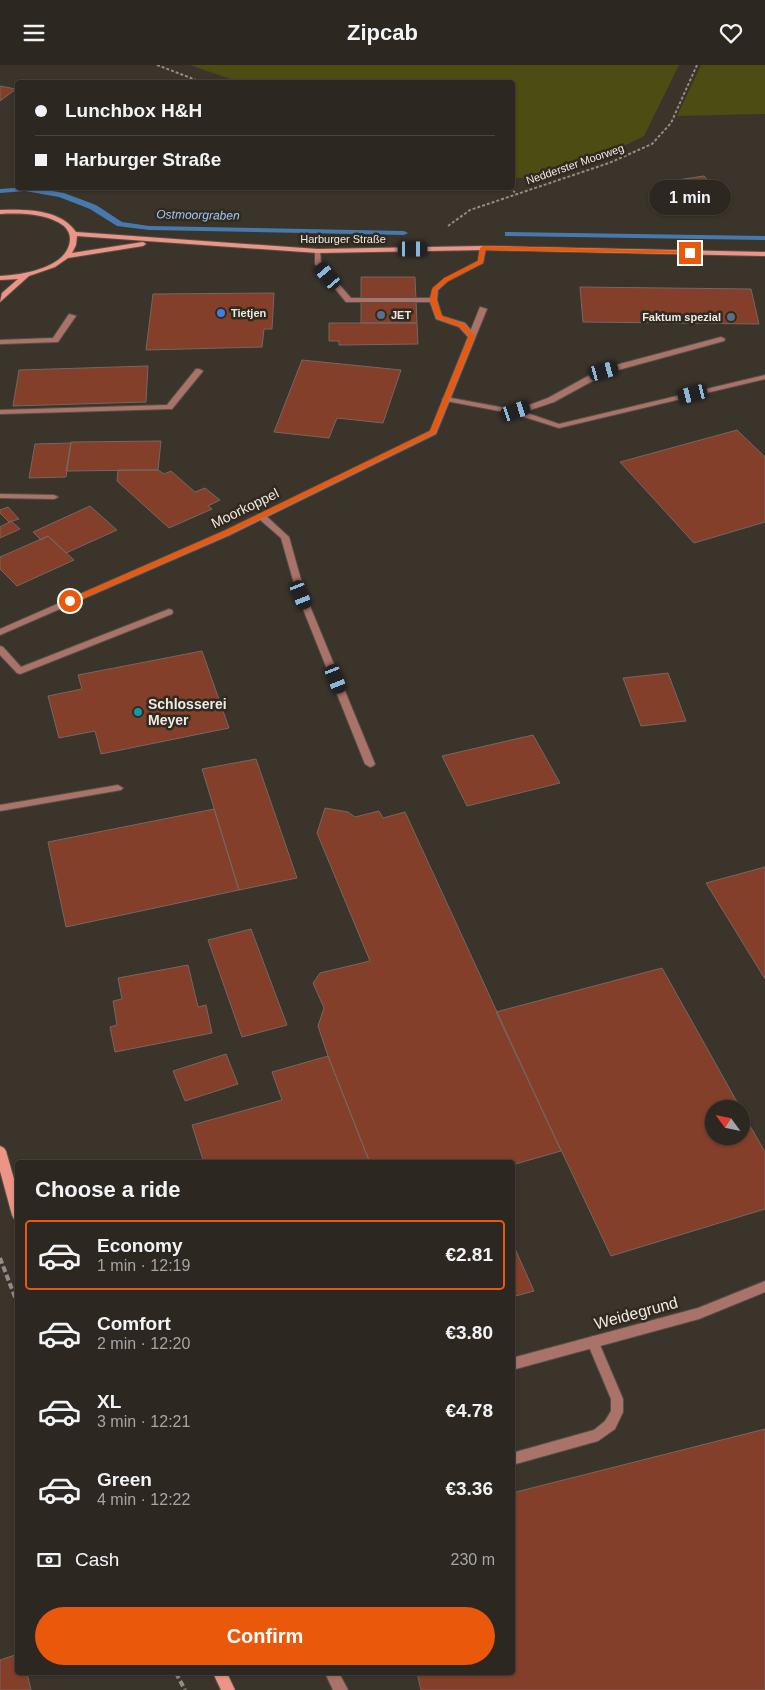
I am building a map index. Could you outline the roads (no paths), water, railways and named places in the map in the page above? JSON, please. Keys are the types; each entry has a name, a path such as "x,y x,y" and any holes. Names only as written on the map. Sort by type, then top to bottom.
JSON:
{"street":[{"path":"0,212 37,212 54,217 67,225 73,234 73,245 66,256 56,264 26,275 0,278"},
{"name":"Harburger Straße","path":"73,234 318,251 483,248 765,254"},
{"name":"Harburger Straße","path":"66,256 161,241"},
{"path":"472,336 462,325 439,317 433,300 435,289 446,279 481,262 483,248"},
{"path":"318,251 318,264 349,300 433,300"},
{"path":"0,300 4,294 26,275"},
{"name":"Moorkoppel","path":"0,632 261,515 432,432 483,309"},
{"path":"0,342 55,340 72,316"},
{"path":"516,411 551,400 604,371 721,339"},
{"path":"0,412 168,407 199,371"},
{"path":"446,399 516,411 559,426 765,377"},
{"path":"0,496 54,497"},
{"path":"261,515 285,537 301,595 370,764"},
{"path":"0,649 20,671 169,612"},
{"path":"0,808 118,788"},
{"path":"0,1151 15,1204"},
{"name":"Weidegrund","path":"515,1363 699,1313 765,1286"},
{"path":"515,1458 598,1435 610,1425 617,1412 616,1399 593,1342"},
{"path":"221,1675 228,1690"},
{"path":"333,1675 341,1690"}],"waterway":[{"name":"Ostmoorgraben","path":"0,191 15,190"},
{"name":"Ostmoorgraben","path":"31,190 61,195 93,207 120,224 149,228 404,233"},
{"name":"Ostmoorgraben","path":"508,234 765,238"}],"place":[{"name":"Tietjen","path":"221,313"},
{"name":"JET","path":"381,315"},
{"name":"Faktum spezial","path":"731,317"},
{"name":"Schlosserei Meyer","path":"138,712"}]}
